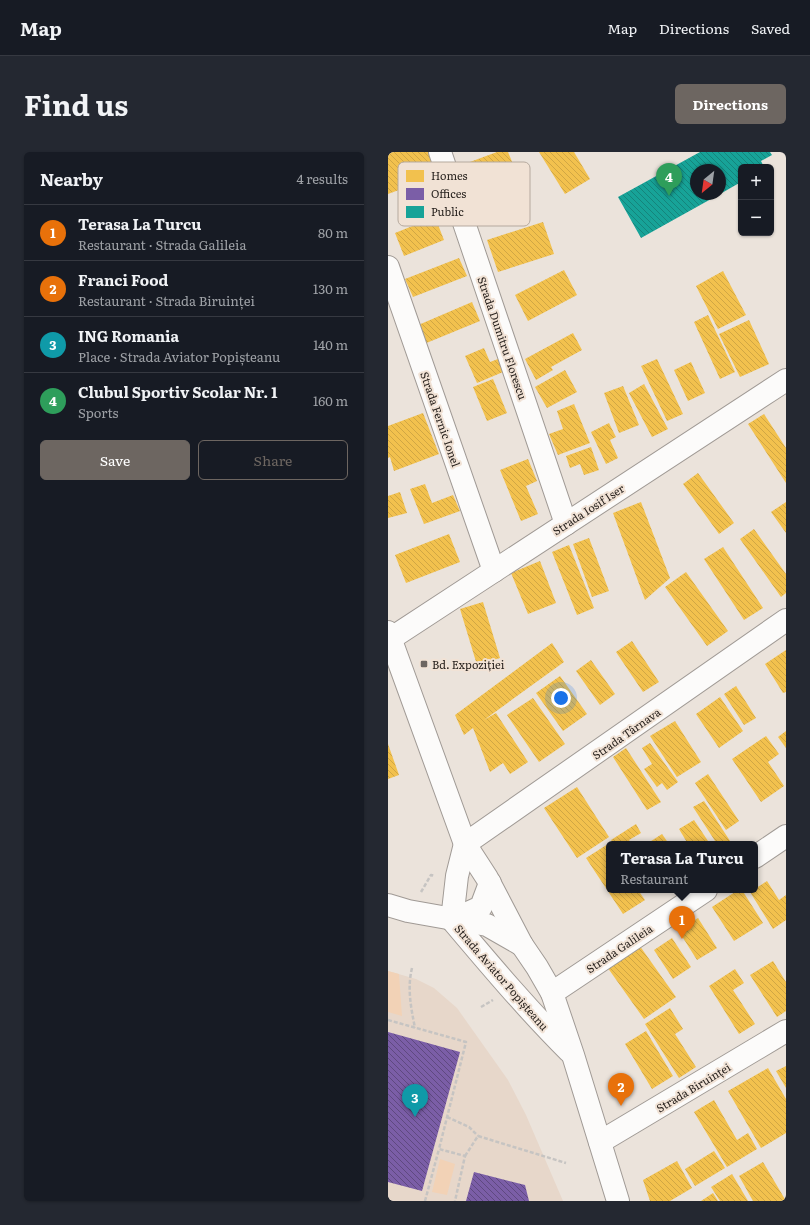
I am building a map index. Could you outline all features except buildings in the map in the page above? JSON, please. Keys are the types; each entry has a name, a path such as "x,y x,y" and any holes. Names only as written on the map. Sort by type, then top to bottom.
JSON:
{"street":[{"name":"Strada Dumitru Florescu","path":"440,152 443,162"},
{"name":"Strada Dumitru Florescu","path":"465,226 566,524"},
{"name":"Strada Fernic Ionel","path":"388,267 494,571"},
{"name":"Strada Iosif Iser","path":"389,635 494,571 786,380"},
{"name":"Strada Târnava","path":"465,844 786,620"},
{"name":"Strada Aviator Popișteanu","path":"389,635 465,844 490,883 522,945 552,993 573,1054 618,1201"},
{"path":"758,855 786,836"},
{"name":"Strada Aviator Popișteanu","path":"465,844 457,876 452,920 509,988 541,1023 573,1054"},
{"path":"452,920 481,907 490,883"},
{"name":"Strada Galileia","path":"552,993 702,893"},
{"path":"388,905 408,911 452,920 487,925 522,945"},
{"name":"Strada Biruinței","path":"600,1142 786,1031"}],"path":[{"path":"412,968 409,977 410,1001 415,1028"},
{"path":"388,1020 466,1042 425,1201"},
{"path":"447,1117 469,1127 478,1136 566,1163"},
{"path":"455,1201 465,1156 478,1136"},
{"path":"439,1149 465,1156"}],"shaded area":[{"path":"388,971 416,979 434,988 457,1008 508,1080 526,1115 563,1201 388,1201"},
{"path":"388,971 399,974 402,1016 388,1012"},
{"path":"440,1159 455,1164 447,1195 432,1192"}],"place":[{"name":"Clubul Sportiv Scolar Nr. 1","path":"669,196"},
{"name":"Bd. Expoziției","path":"424,664"},
{"name":"Terasa La Turcu","path":"682,939"},
{"name":"Franci Food","path":"621,1106"},
{"name":"ING Romania","path":"415,1117"}]}
